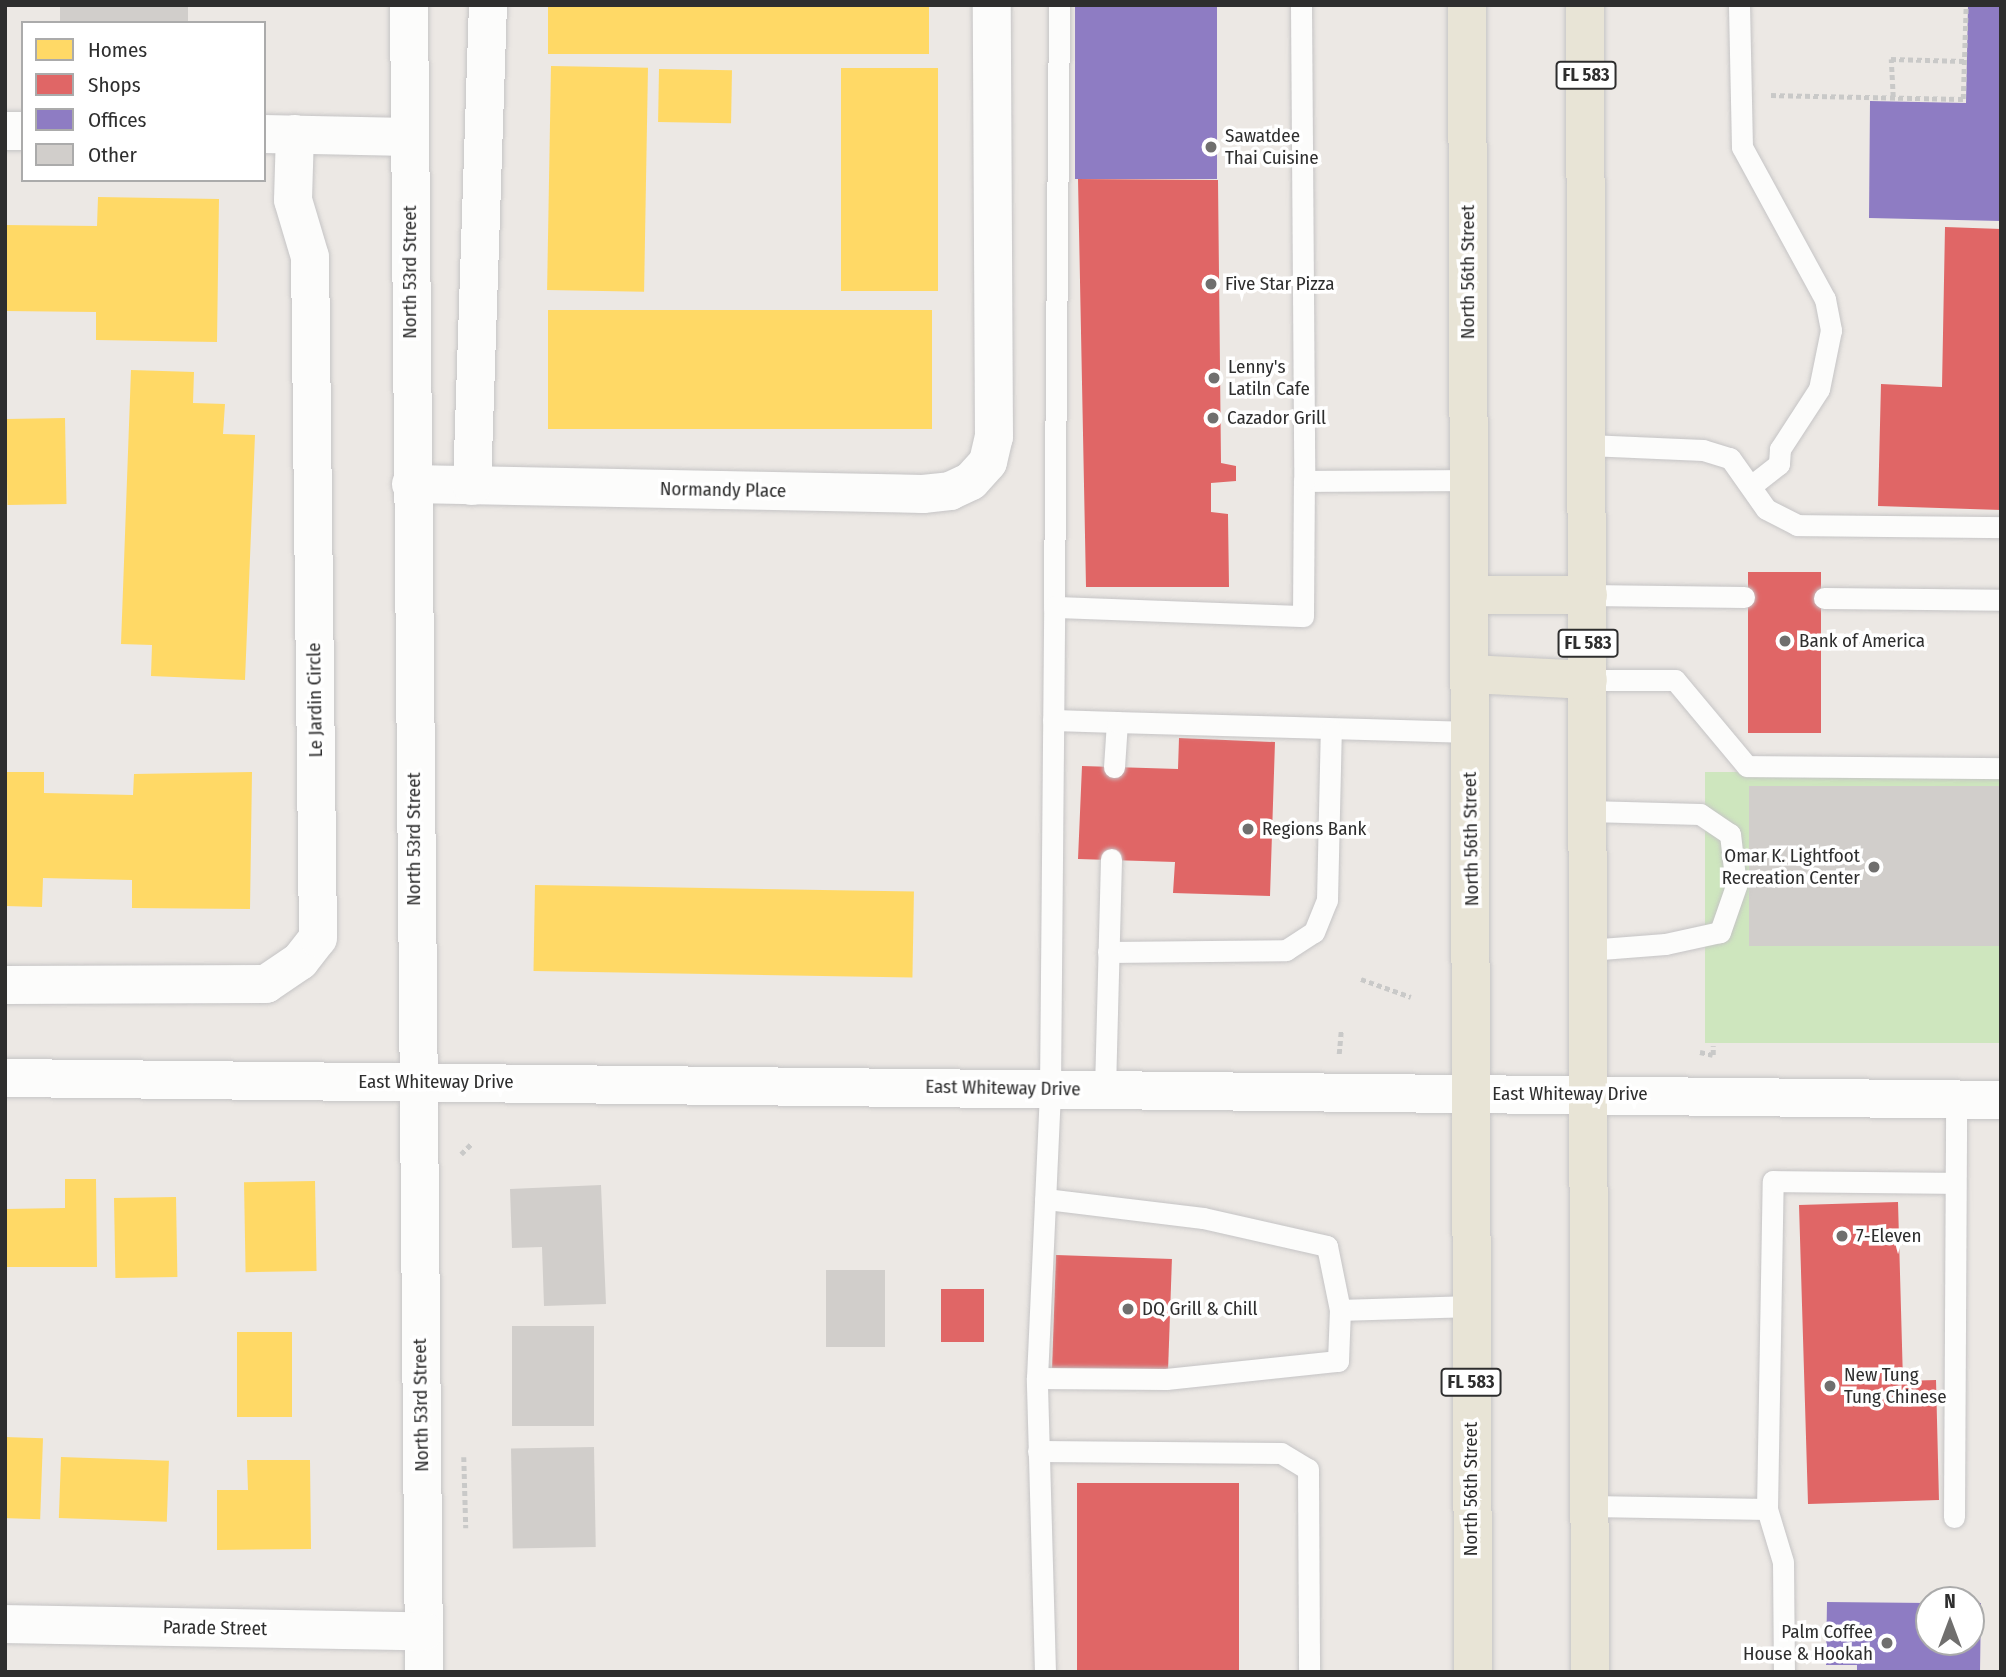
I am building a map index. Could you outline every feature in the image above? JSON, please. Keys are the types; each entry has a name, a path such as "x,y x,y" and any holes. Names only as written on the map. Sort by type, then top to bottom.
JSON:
{"main road":[{"name":"North 56th Street","path":"1467,5 1473,1672"},
{"name":"FL 583","path":"1585,5 1590,1672"},
{"path":"1470,595 1588,595"},
{"path":"1470,674 1588,680"}],"street":[{"name":"North 53rd Street","path":"409,5 416,1082 424,1672"},
{"path":"472,486 488,5"},
{"name":"Normandy Place","path":"411,484 923,494 950,491 971,481 988,462 994,437 992,5"},
{"name":"Le Jardin Circle","path":"5,985 266,984 300,961 318,938 310,257 293,200 280,134 409,137"},
{"name":"East Whiteway Drive","path":"5,1079 1588,1093 2001,1100"},
{"name":"Parade Street","path":"5,1624 424,1631"}],"lane":[{"path":"1045,1672 1037,1378 1049,1089 1059,5"},
{"path":"1054,607 1303,616 1301,5"},
{"path":"1739,5 1742,147 1825,299 1831,330 1819,389 1780,449 1779,464 1752,485"},
{"path":"1588,445 1703,450 1730,458 1752,485 1766,509 1797,525 2001,527"},
{"path":"1304,481 1469,480"},
{"path":"1588,595 1744,597"},
{"path":"1824,598 2001,600"},
{"path":"1588,680 1675,680 1747,766 2001,768"},
{"path":"1053,720 1470,732"},
{"path":"1114,767 1117,722"},
{"path":"1108,952 1286,950 1314,932 1327,900 1331,730"},
{"path":"1588,811 1700,814 1730,834 1736,886 1720,932 1665,944 1588,950"},
{"path":"1105,1089 1111,859"},
{"path":"1954,1517 1956,1100"},
{"path":"1784,1672 1783,1563 1767,1509 1773,1181 1955,1182"},
{"path":"1037,1378 1166,1379 1338,1361 1340,1310 1327,1246 1203,1218 1045,1199"},
{"path":"1340,1310 1471,1306"},
{"path":"1038,1451 1281,1453 1308,1469 1309,1672"},
{"path":"1590,1506 1767,1509"}],"path":[{"path":"1739,95 1963,99 1966,5"},
{"path":"1893,97 1891,59 1964,61"},
{"path":"1362,979 1410,997"},
{"path":"1338,1058 1341,1031"},
{"path":"1700,1052 1713,1055 1713,1046"}],"green space":[{"path":"1705,772 2001,772 2001,1043 1705,1043"}],"building: Homes":[{"path":"548,5 929,5 929,54 548,54"},
{"path":"551,66 648,68 644,292 547,290"},
{"path":"841,68 938,68 938,291 841,291"},
{"path":"659,69 732,70 731,123 658,122"},
{"path":"98,197 219,199 217,342 96,340 96,312 5,311 5,225 97,226"},
{"path":"548,310 932,310 932,429 548,429"},
{"path":"131,370 194,372 193,403 225,404 223,434 255,435 245,680 151,676 152,645 121,644"},
{"path":"65,418 67,504 8,505 6,419"},
{"path":"5,772 44,772 44,793 133,795 134,774 252,772 250,909 132,908 132,880 43,878 42,907 5,906"},
{"path":"535,885 914,892 912,978 533,971"},
{"path":"65,1179 96,1179 97,1267 5,1267 5,1209 65,1208"},
{"path":"315,1181 317,1271 246,1272 244,1182"},
{"path":"176,1197 177,1277 115,1278 114,1198"},
{"path":"237,1332 292,1332 292,1417 237,1417"},
{"path":"5,1437 43,1438 40,1519 5,1518"},
{"path":"61,1457 169,1461 167,1522 59,1518"},
{"path":"247,1460 310,1460 311,1549 217,1550 217,1490 248,1490"}],"building: Shops":[{"path":"1078,179 1218,180 1221,463 1236,466 1236,481 1211,483 1211,512 1228,514 1229,587 1086,587"},
{"path":"1945,227 2001,229 2001,510 1878,506 1881,384 1942,387"},
{"name":"Bank of America","path":"1748,572 1821,572 1821,733 1748,733"},
{"path":"1179,738 1275,742 1270,896 1173,893 1175,862 1078,859 1082,766 1178,769"},
{"path":"1898,1202 1903,1381 1936,1380 1939,1500 1808,1504 1799,1205"},
{"path":"1056,1255 1172,1259 1168,1373 1052,1369"},
{"path":"941,1289 984,1289 984,1342 941,1342"},
{"path":"1077,1483 1239,1483 1239,1672 1077,1672"}],"building: Offices":[{"path":"1075,5 1217,5 1217,179 1075,179"},
{"path":"1968,5 2001,5 2001,221 1869,218 1870,101 1966,103"},
{"path":"1827,1602 1915,1603 1915,1656 1980,1656 1980,1672 1857,1672 1857,1665 1826,1665"}],"building: Other":[{"path":"60,5 188,5 188,21 60,21"},
{"name":"Omar K. Lightfoot Recreation Center","path":"1749,786 2001,786 2001,946 1749,946"},
{"path":"601,1185 606,1304 544,1306 542,1247 512,1248 510,1189"},
{"path":"826,1270 885,1270 885,1347 826,1347"},
{"path":"512,1326 594,1326 594,1426 512,1426"},
{"path":"594,1447 596,1547 513,1548 511,1448"}],"place":[{"name":"Sawatdee Thai Cuisine","path":"1211,147"},
{"name":"Five Star Pizza","path":"1211,284"},
{"name":"Lenny's Latiln Cafe","path":"1214,378"},
{"name":"Cazador Grill","path":"1213,418"},
{"name":"Bank of America","path":"1785,641"},
{"name":"Regions Bank","path":"1248,829"},
{"name":"Omar K. Lightfoot Recreation Center","path":"1874,867"},
{"name":"7-Eleven","path":"1842,1236"},
{"name":"DQ Grill & Chill","path":"1128,1309"},
{"name":"New Tung Tung Chinese","path":"1830,1386"},
{"name":"Palm Coffee House & Hookah","path":"1887,1643"}]}
